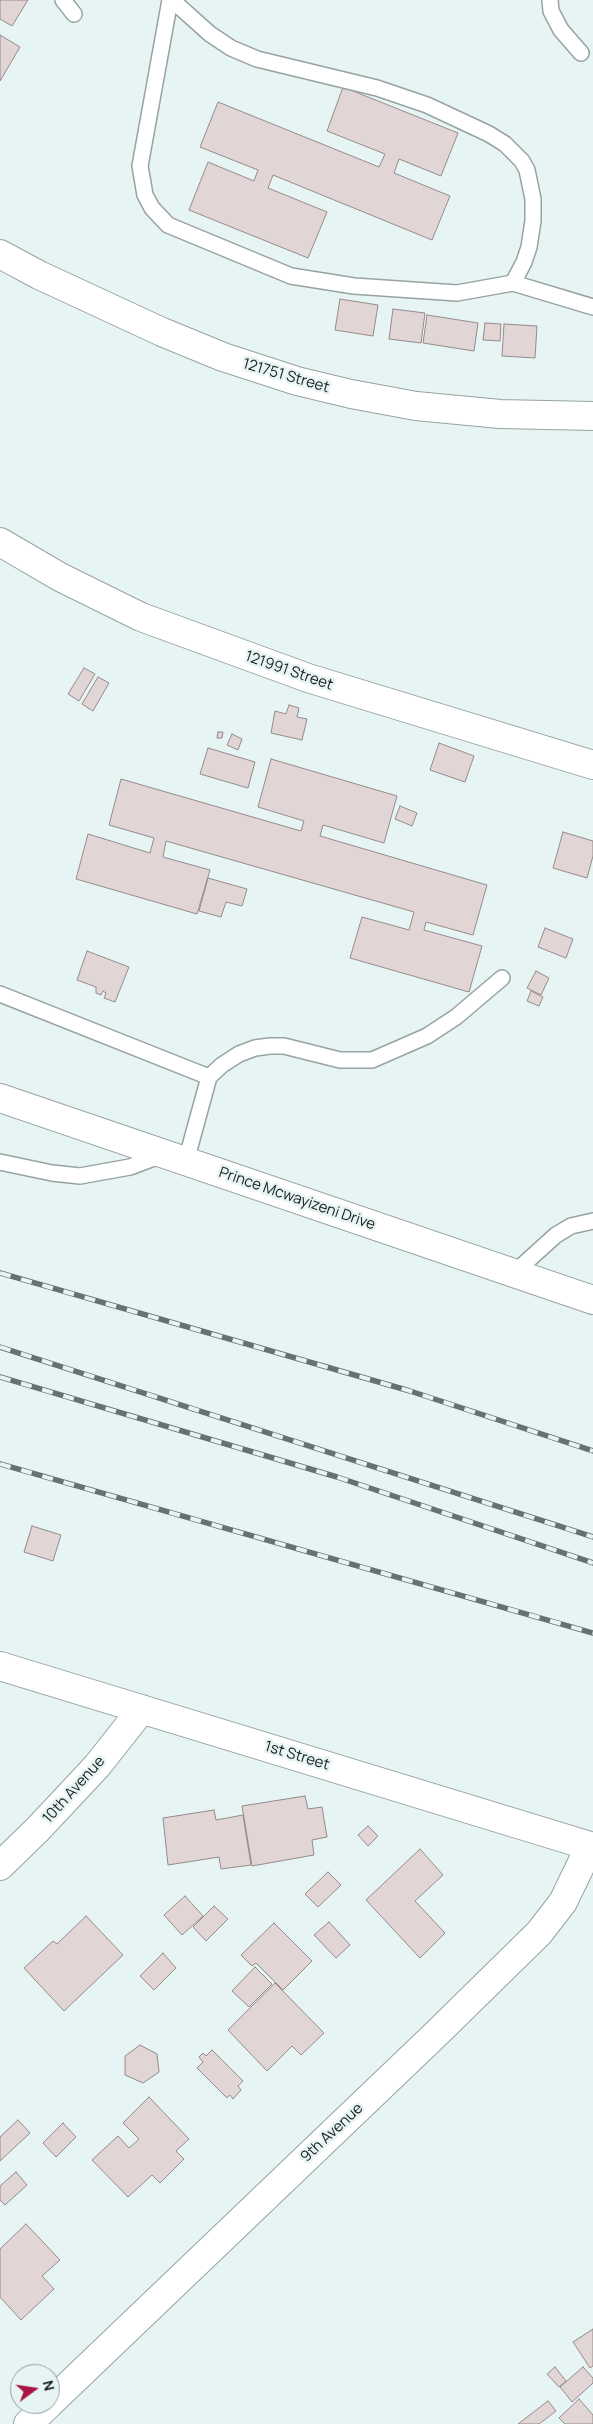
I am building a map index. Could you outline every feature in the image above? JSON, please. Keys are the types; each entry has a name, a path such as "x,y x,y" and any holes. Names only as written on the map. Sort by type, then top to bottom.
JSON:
{"street":[{"name":"121751 Street","path":"0,254 39,276 162,332 223,357 297,381 351,394 416,406 500,414 593,416"},
{"name":"121991 Street","path":"0,542 60,577 150,621 308,678 593,765"},
{"name":"Prince Mcwayizeni Drive","path":"0,1098 593,1300"},
{"name":"1st Street","path":"0,1666 592,1847"},
{"name":"10th Avenue","path":"0,1866 38,1829 96,1766 142,1709"},
{"name":"9th Avenue","path":"60,2393 435,2035 539,1933 563,1902 592,1847"},
{"name":"9th Avenue","path":"28,2424 38,2414"}],"lane":[{"path":"63,0 74,14"},
{"path":"171,0 210,34 231,48 258,60 377,88 427,105 490,134 505,144 522,161 527,170 533,199 533,222 529,247 524,262 513,283"},
{"path":"171,0 140,166 145,195 156,213 168,225 291,276 354,286 457,292 513,283 593,307"},
{"path":"550,0 551,11 556,21 581,53"},
{"path":"0,1162 52,1173 80,1176 175,1158 209,1077 222,1065 239,1054 255,1048 284,1046 340,1060 372,1060 427,1036 456,1017 502,978"},
{"path":"0,994 209,1077"},
{"path":"514,1273 556,1235 571,1226 593,1221"}],"building":[{"path":"0,0 28,0 12,26 0,19"},
{"path":"0,35 20,47 0,81"},
{"path":"343,87 458,133 441,176 399,159 394,173 450,196 432,240 273,175 268,188 327,212 308,258 189,210 208,162 254,181 258,170 200,147 218,102 379,167 385,154 327,131"},
{"path":"340,299 378,305 373,336 335,330"},
{"path":"393,309 425,313 421,343 389,339"},
{"path":"427,315 478,323 474,351 423,343"},
{"path":"485,323 501,324 500,341 483,340"},
{"path":"504,324 537,326 535,358 502,356"},
{"path":"84,668 95,674 79,701 68,694"},
{"path":"98,677 109,683 93,711 82,704"},
{"path":"289,705 299,708 297,717 307,719 302,740 271,733 275,711 286,714"},
{"path":"218,732 223,732 222,738 217,738"},
{"path":"232,734 242,739 238,750 227,745"},
{"path":"439,743 474,756 465,782 430,770"},
{"path":"208,748 255,762 248,788 200,774"},
{"path":"271,759 397,796 384,843 323,825 320,836 487,885 473,935 426,922 424,930 482,946 469,992 350,958 362,917 409,930 414,912 166,841 163,857 210,870 197,914 76,879 88,834 150,853 154,838 109,825 121,779 301,831 304,821 258,807"},
{"path":"400,806 417,813 412,826 395,819"},
{"path":"563,832 593,841 593,856 587,878 553,868"},
{"path":"208,878 247,889 242,906 226,902 221,917 199,911"},
{"path":"545,928 573,939 566,958 538,947"},
{"path":"87,951 129,967 115,1002 104,998 106,993 103,991 101,995 96,993 96,987 77,980"},
{"path":"536,971 549,978 541,995 527,988"},
{"path":"531,991 543,997 539,1006 527,1001"},
{"path":"32,1526 61,1535 53,1561 24,1552"},
{"path":"305,1796 308,1809 322,1807 327,1837 312,1840 314,1855 252,1866 242,1806"},
{"path":"214,1810 216,1820 243,1815 251,1865 221,1869 219,1857 168,1865 163,1818"},
{"path":"368,1826 378,1836 368,1846 358,1835"},
{"path":"420,1849 443,1875 415,1901 445,1933 420,1958 366,1900"},
{"path":"328,1872 341,1885 318,1907 305,1894"},
{"path":"185,1896 203,1916 182,1935 164,1915"},
{"path":"214,1906 228,1919 206,1941 193,1927"},
{"path":"86,1916 123,1955 64,2011 24,1968 53,1941 57,1944"},
{"path":"329,1922 350,1945 336,1958 314,1935"},
{"path":"274,1923 312,1961 283,1990 256,1963 252,1966 241,1955"},
{"path":"163,1953 176,1968 154,1990 140,1976"},
{"path":"255,1967 272,1984 249,2007 232,1991"},
{"path":"275,1983 324,2033 301,2055 292,2046 267,2071 228,2030"},
{"path":"140,2045 157,2054 159,2072 143,2083 125,2075 125,2056"},
{"path":"212,2050 243,2081 238,2086 241,2090 233,2099 230,2095 227,2098 197,2068 203,2062 199,2057 203,2053 206,2056"},
{"path":"149,2097 189,2139 176,2151 184,2159 160,2183 152,2175 128,2197 92,2160 118,2136 129,2148 139,2139 123,2123"},
{"path":"18,2120 30,2133 0,2161 0,2137"},
{"path":"63,2123 76,2137 56,2157 43,2143"},
{"path":"16,2172 27,2185 5,2205 0,2200 0,2186"},
{"path":"26,2224 60,2260 42,2276 54,2289 21,2320 0,2297 0,2249"},
{"path":"593,2329 593,2366 590,2368 573,2342"},
{"path":"555,2367 566,2381 559,2387 547,2374"},
{"path":"583,2367 593,2378 593,2383 572,2402 560,2387"},
{"path":"579,2399 593,2415 593,2424 565,2424 559,2418"},
{"path":"548,2401 556,2411 539,2424 518,2424"}],"railway":[{"path":"0,1273 410,1391 593,1451"},
{"path":"0,1347 593,1537"},
{"path":"0,1377 337,1477 593,1563"},
{"path":"0,1464 593,1633"}]}
